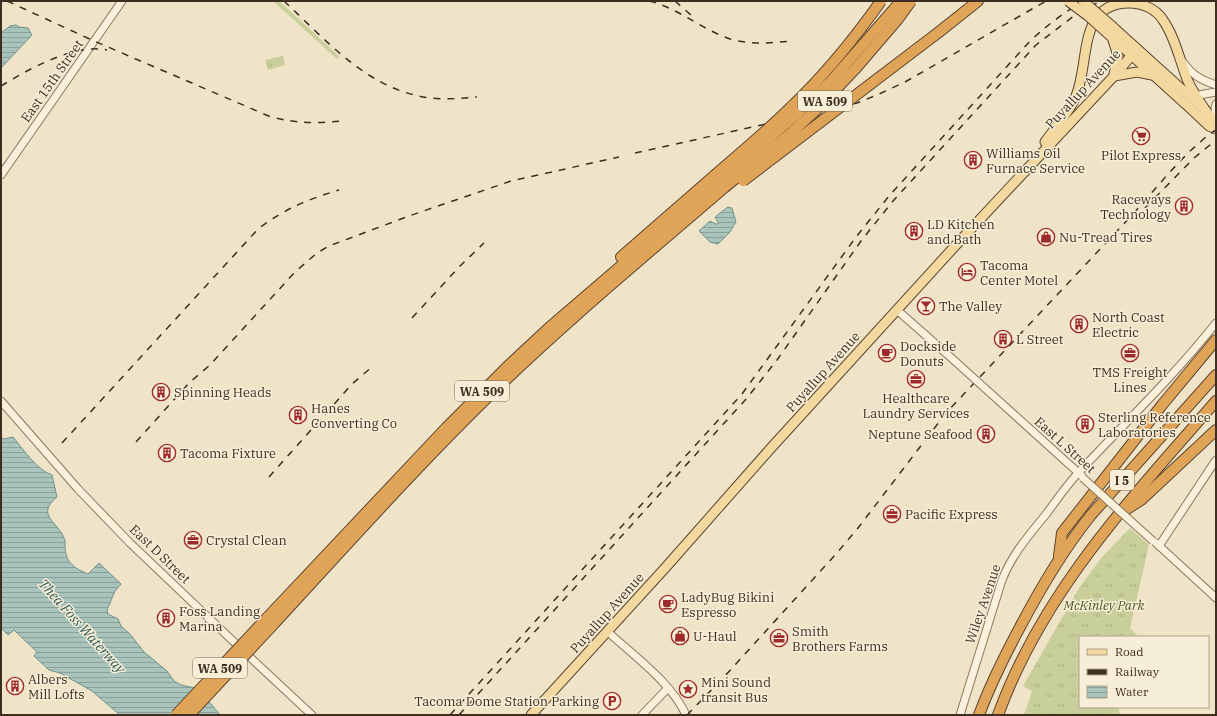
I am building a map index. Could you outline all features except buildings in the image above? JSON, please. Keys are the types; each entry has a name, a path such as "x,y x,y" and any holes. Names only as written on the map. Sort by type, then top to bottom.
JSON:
{"highway":[{"path":"722,184 836,59 881,1"},
{"name":"WA 509","path":"176,715 268,624 492,393 551,337 662,241 797,114 832,80 902,1"},
{"name":"WA 509","path":"189,715 268,624 466,407 551,326 599,276 792,132 816,110 856,68 898,19 911,1"},
{"path":"722,184 900,63 978,1"},
{"path":"1059,558 1062,533 1162,405 1216,340"},
{"name":"I 5","path":"979,715 999,666 1038,593 1059,558 1091,515 1216,374"},
{"name":"I 5","path":"998,715 1019,663 1063,587 1118,514 1216,401"},
{"path":"1118,514 1141,500 1216,430"}],"main road":[{"path":"1068,1 1192,96 1216,123"},
{"path":"1083,1 1111,33 1118,56 1114,76 1137,72 1153,75"},
{"path":"1033,162 1056,126 1069,109 1076,96 1080,85 1089,33 1095,20 1105,10 1116,5 1129,3 1142,5 1160,16 1164,21 1177,50 1192,96"},
{"path":"1134,52 1153,75 1209,126 1216,129"},
{"name":"Puyallup Avenue","path":"531,715 608,632 771,448 1033,162 1114,76 1134,52"}],"street":[{"name":"East 15th Street","path":"1,175 122,1"},
{"path":"1177,50 1192,74 1203,81 1216,86"},
{"path":"1192,96 1216,92"},
{"path":"1216,104 1216,115"},
{"name":"East L Street","path":"897,310 1216,598"},
{"name":"Wiley Avenue","path":"960,715 1007,567 1015,553 1080,475 1193,352 1216,323"},
{"name":"East D Street","path":"1,402 78,489 130,543 312,715"},
{"path":"1159,546 1216,460"},
{"path":"608,632 668,688 679,702 686,715"},
{"path":"642,715 668,688"}],"green space":[{"path":"273,1 279,1 339,56 337,59"},
{"path":"283,56 285,65 268,70 265,60"},
{"name":"McKinley Park","path":"1130,528 1149,545 1130,628 1138,636 1079,636 1079,708 1118,708 1120,715 1024,715 1032,691 1023,686 1079,588 1102,557"}],"water":[{"path":"16,25 19,27 28,28 32,35 1,68 1,33 10,26"},
{"path":"728,207 732,208 736,222 730,232 718,244 710,242 699,231 710,221 718,224 715,217"},
{"name":"Thea Foss Waterway","path":"1,437 4,439 13,437 41,469 52,475 57,497 51,503 48,509 48,514 65,539 67,558 72,565 88,574 99,563 121,584 115,591 107,610 108,614 118,619 121,626 130,634 144,652 167,671 174,681 181,685 195,688 220,715 120,715 92,691 60,673 49,670 34,656 37,652 14,630 8,635 1,628"}],"railway":[{"path":"7,1 94,41 271,117 289,121 306,122 341,121"},
{"path":"284,1 350,62 388,86 431,98 449,99 477,97"},
{"path":"649,1 670,8 709,30 730,39 753,43 791,41"},
{"path":"675,1 692,16"},
{"path":"635,153 857,103 905,82 1046,1"},
{"path":"450,715 742,394 856,237 889,196 1031,40 1057,19 1085,1"},
{"path":"459,715 747,398 777,360 861,241 893,201 1036,45 1079,12 1101,1"},
{"path":"1,86 38,65 52,59 81,50 107,50"},
{"path":"687,715 724,677 836,554 858,528 946,413 1134,213 1188,153 1208,135 1216,130"},
{"path":"1145,208 1194,158 1216,140"},
{"path":"136,442 189,383 210,365 295,272 317,253 329,246 409,216 511,181 619,157"},
{"path":"62,443 259,228 297,205 339,190"},
{"path":"412,318 460,266 484,243"},
{"path":"269,477 352,384 373,366"}],"place":[{"name":"Pilot Express","path":"1141,136"},
{"name":"Williams Oil Furnace Service","path":"973,160"},
{"name":"Raceways Technology","path":"1184,206"},
{"name":"LD Kitchen and Bath","path":"914,231"},
{"name":"Nu-Tread Tires","path":"1046,237"},
{"name":"Tacoma Center Motel","path":"967,272"},
{"name":"The Valley","path":"926,306"},
{"name":"North Coast Electric","path":"1079,324"},
{"name":"L Street","path":"1003,339"},
{"name":"Dockside Donuts","path":"887,353"},
{"name":"TMS Freight Lines","path":"1130,353"},
{"name":"Healthcare Laundry Services","path":"916,379"},
{"name":"Spinning Heads","path":"161,392"},
{"name":"Hanes Converting Co","path":"298,415"},
{"name":"Sterling Reference Laboratories","path":"1085,424"},
{"name":"Neptune Seafood","path":"986,434"},
{"name":"Tacoma Fixture","path":"167,453"},
{"name":"Pacific Express","path":"892,514"},
{"name":"Crystal Clean","path":"193,540"},
{"name":"LadyBug Bikini Espresso","path":"668,604"},
{"name":"Foss Landing Marina","path":"166,618"},
{"name":"U-Haul","path":"680,636"},
{"name":"Smith Brothers Farms","path":"779,638"},
{"name":"Albers Mill Lofts","path":"15,686"},
{"name":"Mini Sound transit Bus","path":"688,689"},
{"name":"Tacoma Dome Station Parking","path":"612,701"}]}
